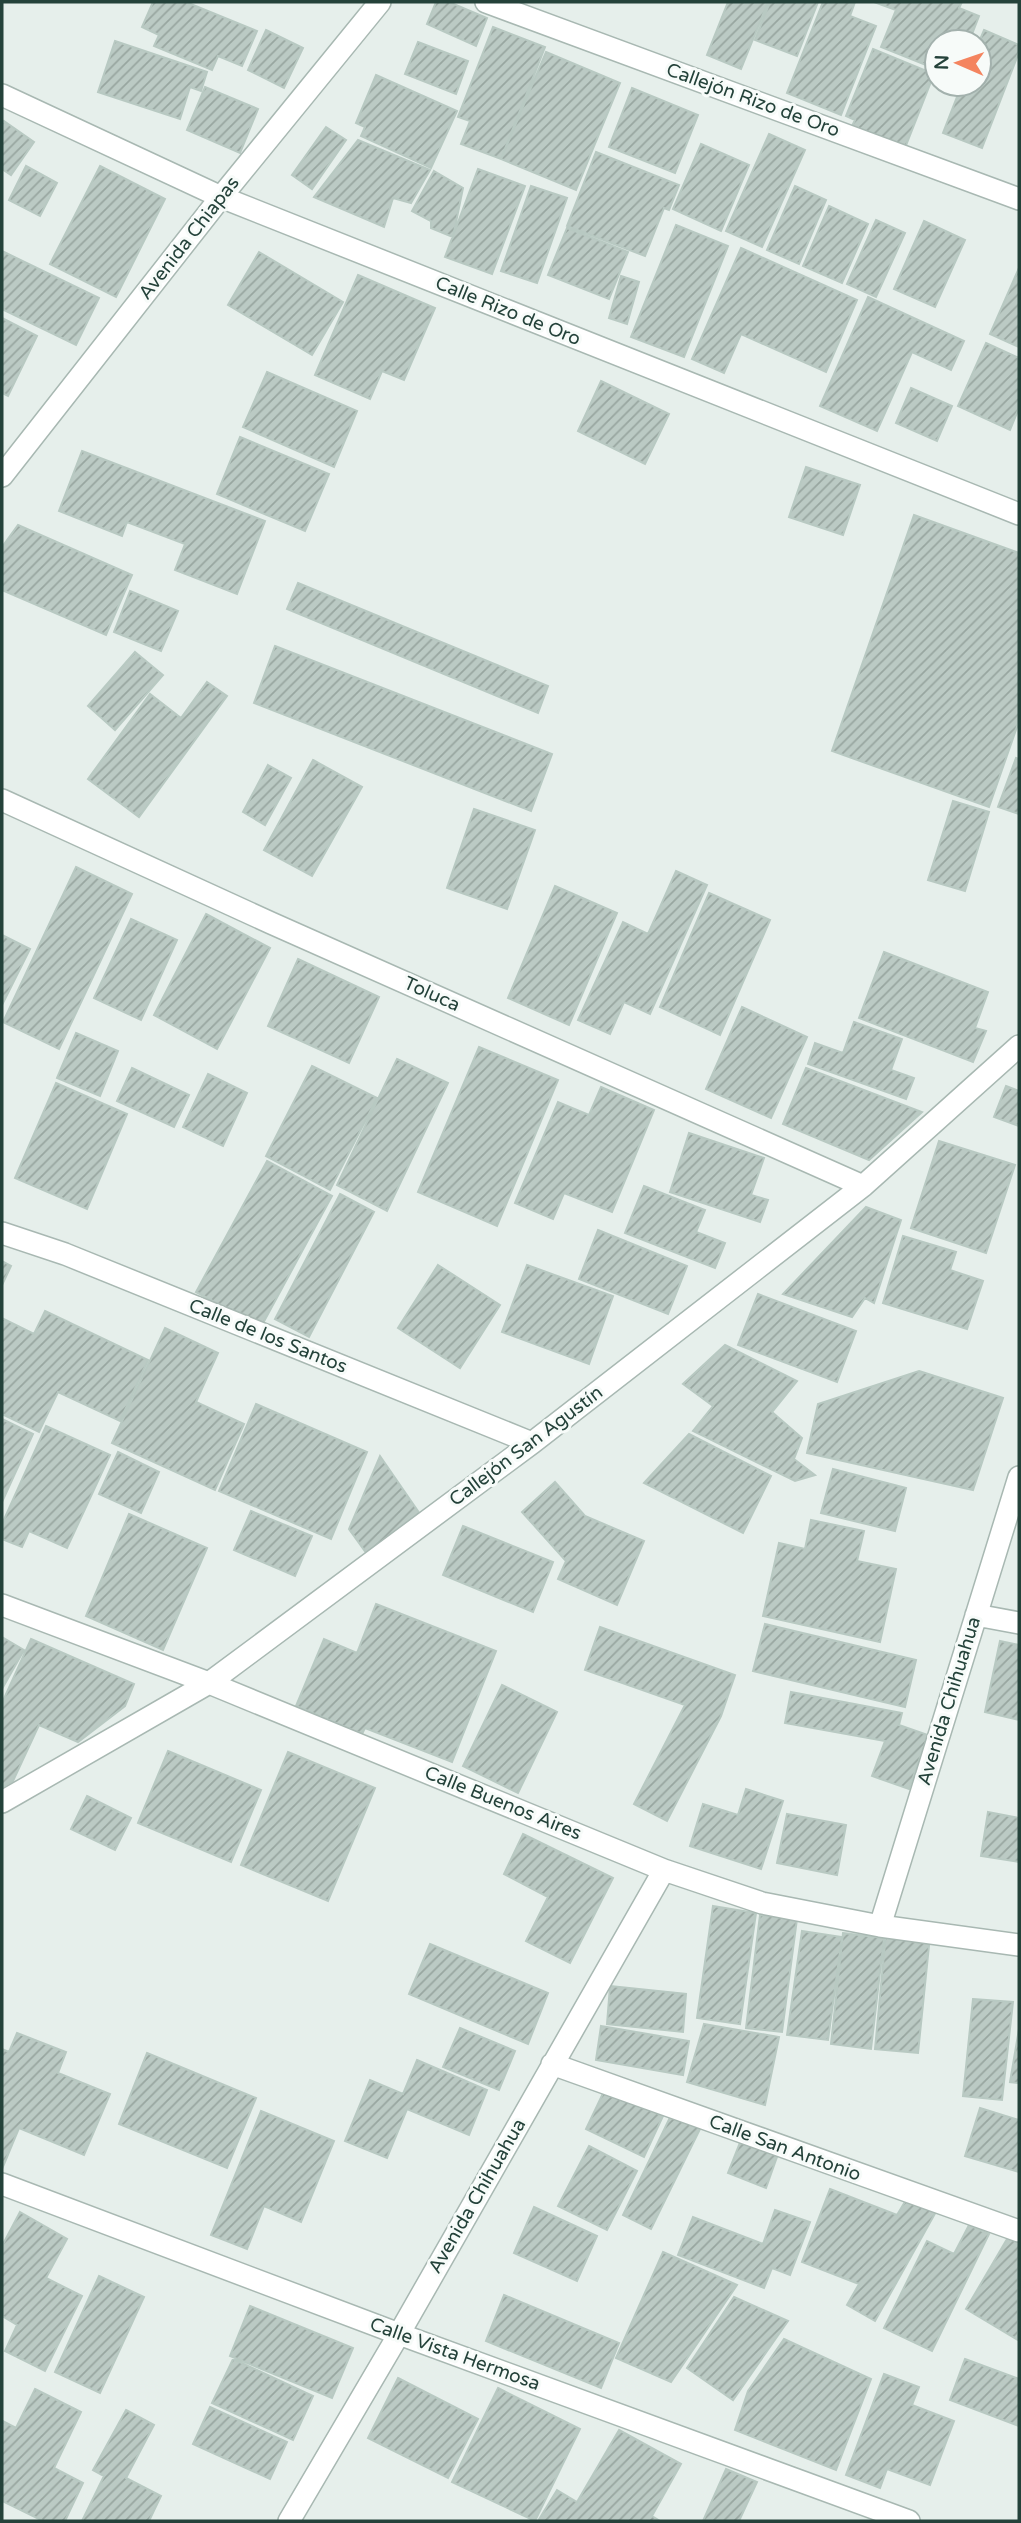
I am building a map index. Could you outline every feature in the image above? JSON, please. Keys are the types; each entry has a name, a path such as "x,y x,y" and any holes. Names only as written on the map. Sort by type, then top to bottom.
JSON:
{"street":[{"name":"Avenida Chiapas","path":"2,476 221,197 380,2"},
{"name":"Callejón Rizo de Oro","path":"486,2 1019,199"},
{"name":"Calle Rizo de Oro","path":"2,95 221,197 1019,514"},
{"name":"Toluca","path":"2,800 271,923 863,1186"},
{"name":"Callejón San Agustín","path":"2,1802 209,1683 532,1443 863,1186 1019,1046"},
{"name":"Calle de los Santos","path":"2,1233 65,1254 532,1443"},
{"name":"Avenida Chihuahua","path":"880,1926 1019,1477"},
{"name":"Calle Buenos Aires","path":"2,1605 209,1683 664,1870 762,1903 880,1926 1019,1945"},
{"path":"976,1615 1019,1623"},
{"name":"Avenida Chihuahua","path":"289,2521 664,1870"},
{"name":"Calle San Antonio","path":"552,2064 1019,2231"},
{"name":"Calle Vista Hermosa","path":"2,2184 399,2334 909,2521"}],"building":[{"path":"153,2 186,2 257,31 242,66 218,56 212,70 154,46 159,35 142,27"},
{"path":"436,2 449,2 487,18 476,46 427,24"},
{"path":"728,2 768,2 741,69 707,55"},
{"path":"770,2 818,2 797,56 755,40"},
{"path":"823,2 855,2 850,16 876,26 841,115 787,93"},
{"path":"874,2 962,2 959,8 979,16 974,28 923,28 923,64 881,47 896,10"},
{"path":"493,27 545,47 501,159 461,144 470,121 458,117"},
{"path":"266,30 303,48 284,88 248,70"},
{"path":"993,34 1019,45 1019,52 982,148 943,133 957,98 993,98"},
{"path":"115,41 207,72 201,91 190,87 180,119 98,92"},
{"path":"418,42 468,61 456,94 405,74"},
{"path":"873,49 923,69 925,98 905,148 852,126 855,120 846,116"},
{"path":"546,52 620,83 576,190 501,159"},
{"path":"376,75 457,111 431,168 361,136 365,127 356,123"},
{"path":"205,87 258,109 240,153 187,130"},
{"path":"632,88 698,115 675,173 609,147"},
{"path":"4,121 34,142 11,175 2,169"},
{"path":"326,127 346,140 312,189 292,175"},
{"path":"769,134 805,150 762,247 726,231"},
{"path":"358,140 430,170 411,203 393,198 384,227 314,197"},
{"path":"701,144 749,165 721,231 673,209"},
{"path":"596,152 679,185 669,210 664,208 645,256 567,226"},
{"path":"26,166 57,183 40,216 9,200"},
{"path":"100,166 165,199 116,297 50,264"},
{"path":"478,169 525,186 492,274 445,257"},
{"path":"434,171 463,188 453,237 431,228 431,221 412,211"},
{"path":"531,186 567,198 537,283 501,271"},
{"path":"795,186 826,200 799,264 767,250"},
{"path":"829,206 868,224 842,283 803,266"},
{"path":"876,220 905,233 876,297 847,284"},
{"path":"924,221 965,240 935,307 894,289"},
{"path":"676,225 728,246 684,357 631,337"},
{"path":"567,228 628,252 609,299 548,275"},
{"path":"741,248 857,300 826,372 741,334 724,373 692,359"},
{"path":"2,251 99,298 76,345 2,309"},
{"path":"259,252 343,302 312,355 228,305"},
{"path":"1019,268 1019,347 990,334"},
{"path":"358,275 435,308 404,380 382,371 370,399 315,375"},
{"path":"621,276 639,282 627,324 609,318"},
{"path":"868,297 964,341 951,370 912,352 877,431 820,406"},
{"path":"2,318 37,336 8,396 2,393"},
{"path":"986,343 1019,358 1019,408 1010,430 958,406"},
{"path":"267,372 357,411 334,467 243,427"},
{"path":"601,381 669,414 645,464 578,431"},
{"path":"911,388 952,406 937,441 896,423"},
{"path":"240,437 329,474 305,531 217,494"},
{"path":"82,451 265,521 237,594 175,570 185,544 127,522 122,536 59,511"},
{"path":"806,467 860,485 843,535 789,517"},
{"path":"914,515 1019,553 1019,721 989,807 832,751"},
{"path":"18,525 132,575 106,635 2,590 2,547"},
{"path":"298,583 548,686 538,713 287,609"},
{"path":"130,591 178,611 161,651 114,632"},
{"path":"275,646 552,754 531,811 254,703"},
{"path":"135,652 163,675 115,730 88,706"},
{"path":"207,682 227,696 139,817 88,779 150,694 181,718"},
{"path":"1016,758 1019,759 1019,814 998,807"},
{"path":"313,760 362,787 312,876 264,850"},
{"path":"268,765 291,778 265,825 243,812"},
{"path":"953,801 989,812 965,891 928,880"},
{"path":"474,809 535,830 507,909 447,888"},
{"path":"76,867 132,894 59,1049 3,1022"},
{"path":"676,871 707,885 650,1014 624,1002 610,1034 578,1020 623,922 648,934"},
{"path":"555,886 617,913 569,1025 508,998"},
{"path":"709,893 770,920 720,1035 660,1007"},
{"path":"206,914 270,948 217,1049 154,1015"},
{"path":"131,919 177,940 141,1020 94,998"},
{"path":"2,935 30,949 2,1005"},
{"path":"884,952 988,992 975,1028 986,1031 973,1062 859,1018"},
{"path":"298,959 379,997 349,1063 268,1026"},
{"path":"742,1007 807,1037 771,1118 706,1089"},
{"path":"854,1022 902,1039 891,1070 914,1078 906,1099 808,1064 815,1043 843,1053"},
{"path":"76,1033 118,1051 100,1096 57,1078"},
{"path":"479,1047 558,1080 497,1226 418,1192"},
{"path":"397,1059 448,1083 387,1211 337,1185"},
{"path":"312,1066 377,1098 330,1190 266,1156"},
{"path":"132,1068 189,1095 174,1127 117,1101"},
{"path":"806,1068 922,1112 869,1160 783,1124"},
{"path":"208,1074 247,1093 223,1146 183,1127"},
{"path":"56,1083 127,1114 87,1209 15,1178"},
{"path":"1006,1086 1019,1091 1019,1126 994,1117"},
{"path":"601,1087 654,1110 612,1212 564,1193 553,1219 515,1203 558,1102 589,1115"},
{"path":"689,1133 764,1158 751,1195 768,1200 760,1222 670,1192"},
{"path":"939,1141 1015,1165 986,1253 911,1228"},
{"path":"267,1161 332,1196 261,1327 196,1292"},
{"path":"644,1186 705,1210 696,1232 725,1243 715,1268 625,1233"},
{"path":"340,1194 374,1212 309,1337 275,1319"},
{"path":"866,1207 901,1220 874,1303 865,1298 852,1317 783,1294"},
{"path":"598,1230 687,1266 668,1314 579,1279"},
{"path":"903,1236 956,1252 950,1270 983,1281 967,1329 883,1303"},
{"path":"2,1261 11,1266 2,1285"},
{"path":"438,1265 500,1305 460,1368 398,1328"},
{"path":"527,1265 613,1296 589,1364 502,1332"},
{"path":"758,1294 856,1331 837,1382 738,1345"},
{"path":"45,1311 148,1360 120,1421 58,1392 39,1432 2,1414 2,1318 34,1334"},
{"path":"165,1328 218,1353 196,1402 244,1424 215,1490 112,1443"},
{"path":"725,1345 797,1381 772,1412 802,1438 794,1459 815,1475 795,1481 693,1431 713,1406 683,1384"},
{"path":"919,1371 1003,1398 973,1490 807,1453 818,1404"},
{"path":"256,1404 367,1452 331,1539 219,1491"},
{"path":"2,1419 33,1434 2,1502"},
{"path":"46,1426 110,1455 67,1548 29,1531 22,1547 2,1539 2,1524"},
{"path":"689,1434 771,1476 743,1533 644,1483"},
{"path":"118,1452 159,1472 141,1513 99,1494"},
{"path":"380,1456 420,1514 367,1554 349,1529"},
{"path":"833,1469 906,1488 895,1531 821,1513"},
{"path":"555,1482 585,1516 644,1541 617,1605 558,1579 566,1561 522,1512"},
{"path":"251,1511 312,1536 295,1576 234,1550"},
{"path":"129,1514 207,1548 163,1650 86,1616"},
{"path":"811,1520 864,1531 857,1561 896,1569 880,1642 763,1616 779,1543 805,1549"},
{"path":"463,1526 553,1562 533,1612 443,1575"},
{"path":"376,1604 496,1651 452,1762 365,1728 362,1734 296,1706 324,1639 357,1653"},
{"path":"765,1624 916,1660 905,1707 753,1671"},
{"path":"600,1627 735,1675 721,1716 667,1821 634,1804 685,1705 585,1670"},
{"path":"2,1637 24,1650 2,1689"},
{"path":"31,1639 134,1684 125,1706 78,1742 39,1725 13,1781 2,1787 2,1703"},
{"path":"1000,1641 1019,1645 1019,1720 985,1712"},
{"path":"502,1685 557,1712 518,1793 463,1766"},
{"path":"791,1692 902,1713 899,1725 928,1735 909,1789 872,1776 885,1741 785,1723"},
{"path":"168,1751 261,1790 231,1862 138,1823"},
{"path":"288,1752 375,1788 328,1901 241,1865"},
{"path":"746,1789 783,1801 761,1869 690,1846 703,1804 738,1815"},
{"path":"87,1796 131,1818 115,1850 71,1829"},
{"path":"988,1812 1019,1818 1019,1862 981,1856"},
{"path":"787,1814 846,1825 837,1875 777,1863"},
{"path":"523,1834 613,1878 570,1963 526,1941 548,1897 504,1874"},
{"path":"713,1906 756,1913 740,2024 697,2018"},
{"path":"760,1915 797,1919 782,2032 746,2028"},
{"path":"802,1931 842,1937 828,2040 787,2035"},
{"path":"843,1933 884,1938 871,2049 831,2044"},
{"path":"886,1933 930,1936 918,2053 875,2049"},
{"path":"430,1944 548,1993 528,2044 409,1994"},
{"path":"610,1986 686,1994 683,2032 607,2024"},
{"path":"973,1999 1013,2002 1002,2100 963,2096"},
{"path":"704,2024 779,2037 765,2105 687,2082"},
{"path":"601,2026 689,2041 683,2075 596,2060"},
{"path":"460,2028 515,2051 499,2090 443,2067"},
{"path":"1019,2029 1019,2083 1010,2082"},
{"path":"17,2033 66,2052 58,2073 110,2094 84,2155 19,2128 2,2169 2,2049 9,2052"},
{"path":"147,2053 256,2098 227,2168 119,2124"},
{"path":"417,2060 487,2090 469,2135 407,2109 387,2158 345,2141 370,2080 403,2094"},
{"path":"605,2089 663,2116 644,2157 586,2129"},
{"path":"980,2108 1019,2120 1019,2172 965,2156"},
{"path":"261,2111 334,2141 301,2222 264,2206 247,2249 211,2235"},
{"path":"673,2111 702,2125 651,2229 623,2215"},
{"path":"741,2140 778,2154 766,2188 728,2173"},
{"path":"589,2146 637,2171 607,2230 558,2206"},
{"path":"830,2189 897,2215 909,2195 937,2210 875,2321 847,2305 859,2284 802,2262"},
{"path":"534,2207 597,2236 577,2281 514,2253"},
{"path":"775,2210 810,2222 790,2275 772,2268 764,2288 678,2255 693,2217 763,2244"},
{"path":"20,2212 67,2239 46,2278 82,2296 45,2371 5,2351 17,2325 2,2316 2,2246"},
{"path":"969,2225 989,2234 932,2351 884,2328 927,2241 954,2254"},
{"path":"1010,2234 1019,2240 1018,2340 966,2309"},
{"path":"663,2252 737,2285 671,2382 616,2358"},
{"path":"99,2276 144,2297 100,2393 55,2372"},
{"path":"504,2295 619,2343 601,2388 486,2341"},
{"path":"734,2297 788,2321 733,2400 687,2368"},
{"path":"250,2306 353,2348 332,2398 230,2356"},
{"path":"784,2339 871,2379 836,2470 735,2430 748,2391"},
{"path":"233,2359 313,2396 293,2440 212,2403"},
{"path":"965,2359 1019,2379 1019,2426 950,2400"},
{"path":"884,2374 919,2387 912,2405 954,2421 930,2485 887,2469 880,2488 846,2475"},
{"path":"398,2378 478,2419 448,2478 368,2438"},
{"path":"498,2388 580,2429 535,2521 452,2482"},
{"path":"35,2389 81,2412 54,2468 83,2483 65,2521 43,2521 2,2501 2,2423 3,2421 16,2428"},
{"path":"210,2407 287,2442 270,2479 193,2444"},
{"path":"126,2410 154,2425 126,2478 161,2496 149,2521 82,2521 104,2476 93,2470"},
{"path":"619,2430 681,2464 652,2516 660,2521 538,2521 557,2490 577,2502"},
{"path":"726,2469 757,2482 739,2521 703,2521"}]}
